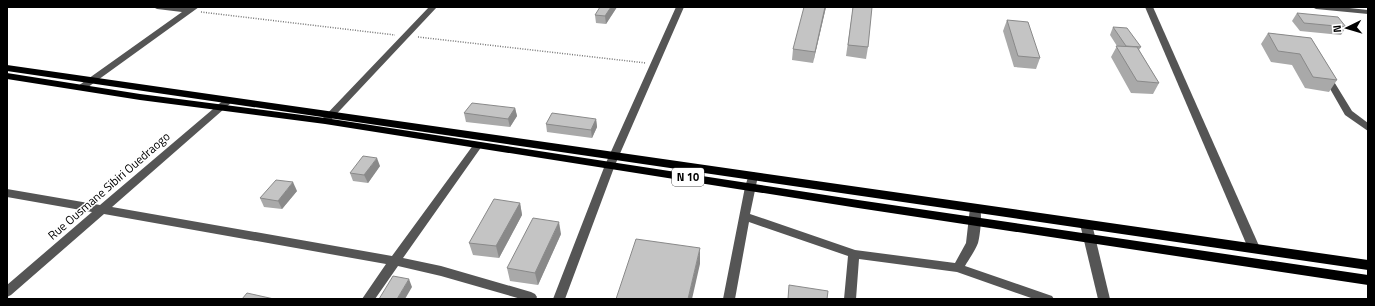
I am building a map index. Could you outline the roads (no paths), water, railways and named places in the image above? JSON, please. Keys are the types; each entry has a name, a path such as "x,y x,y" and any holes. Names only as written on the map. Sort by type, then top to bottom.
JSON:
{"main road":[{"name":"N 10","path":"7,68 92,80 225,104"},
{"name":"N 10","path":"7,76 81,88 225,104 329,118 612,160 750,187 1368,280"},
{"name":"N 10","path":"329,118 477,146 753,176 1368,265"}],"street":[{"path":"157,7 192,9"},
{"path":"329,118 404,36 433,7"},
{"path":"559,299 612,160 680,7"},
{"path":"1149,7 1254,248"},
{"path":"1316,7 1368,12"},
{"path":"81,88 192,9"},
{"path":"1329,80 1348,113 1368,128"},
{"name":"Rue Ousmane Sibiri Ouedraogo","path":"7,292 225,104"},
{"path":"368,299 477,146"},
{"path":"729,299 753,176"},
{"path":"7,193 394,261 441,271 531,297"},
{"path":"958,268 972,243 975,221 974,208"},
{"path":"744,216 854,254 958,268 1048,299"},
{"path":"1086,224 1104,299"},
{"path":"850,299 854,254"}]}
